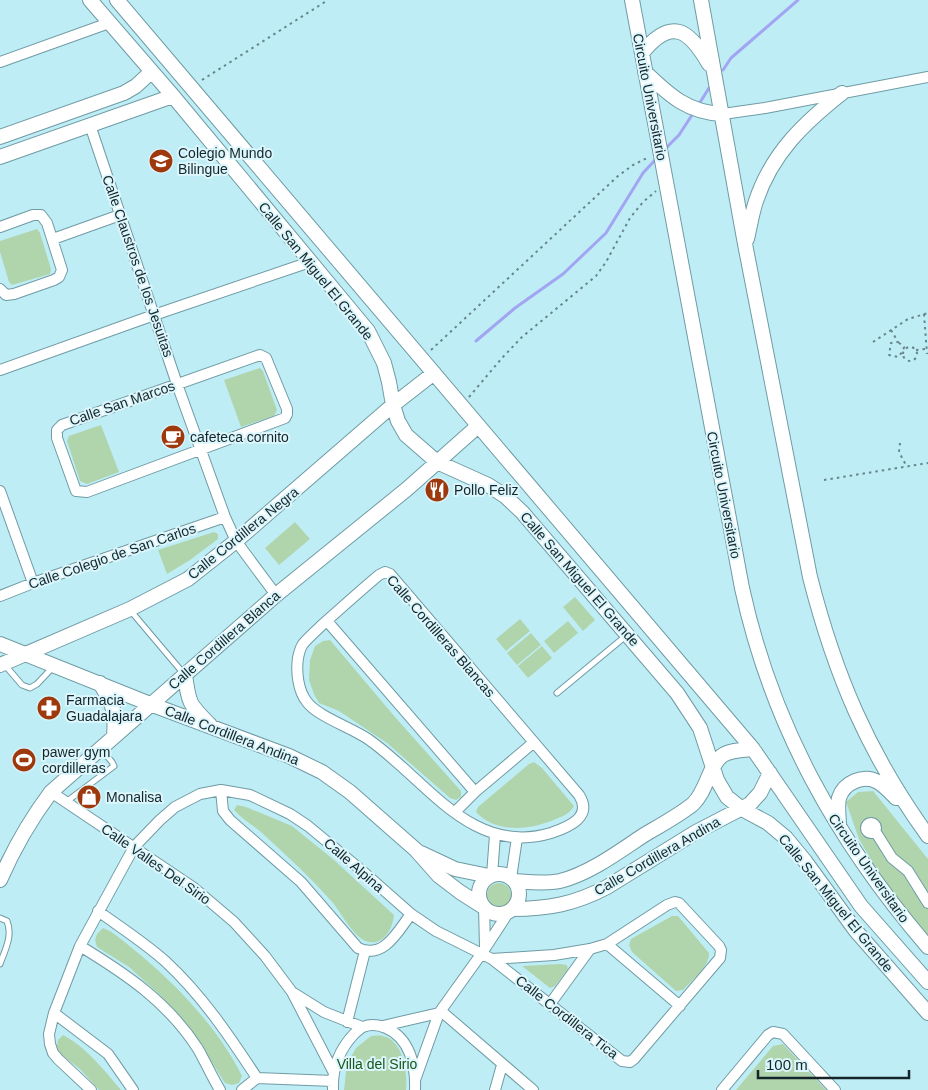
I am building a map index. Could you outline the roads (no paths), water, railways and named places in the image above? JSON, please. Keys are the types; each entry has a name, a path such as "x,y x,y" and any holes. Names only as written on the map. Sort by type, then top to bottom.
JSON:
{"street":[{"name":"Calle San Miguel El Grande","path":"90,0 173,96 368,331 377,347 390,382 393,405 398,421 406,435 437,462 479,480 513,503 664,676 688,708 700,728 717,780 726,797 742,809 768,823 786,838 856,930 928,1013"},
{"name":"Calle San Miguel El Grande","path":"117,0 753,750 861,906 928,982"},
{"name":"Circuito Universitario","path":"632,0 748,618 784,722 813,784 840,829 891,903 928,947"},
{"path":"701,0 745,244 810,577 822,625 836,665 863,728 882,766 928,836"},
{"path":"0,62 109,23"},
{"path":"642,53 651,42 665,33 680,32 687,34 698,45 715,73"},
{"path":"0,137 124,93 136,86 151,72"},
{"path":"646,72 664,90 686,105 702,112 722,114 765,108 928,77"},
{"path":"745,244 755,202 774,162 799,130 842,93"},
{"path":"0,158 173,96"},
{"name":"Calle Claustros de los Jesuitas","path":"90,125 177,384 225,517 236,541 276,595"},
{"path":"0,227 34,215 41,216 47,223 62,270 59,277 14,294 6,295 0,289"},
{"path":"53,239 120,215"},
{"path":"0,370 310,262"},
{"name":"Calle San Marcos","path":"262,355 266,358 287,409 287,414 285,418 202,451 87,492 76,491 57,438 58,428 68,421 177,384 262,355"},
{"name":"Calle Cordillera Negra","path":"2,664 130,609 188,579 236,541 393,405 434,373"},
{"name":"Calle Cordillera Blanca","path":"0,880 15,847 50,792 276,595 407,489 478,426"},
{"path":"0,491 33,582"},
{"name":"Calle Colegio de San Carlos","path":"0,596 33,582 225,517"},
{"name":"Calle Cordilleras Blancas","path":"385,572 390,574 533,743 582,800 583,809 578,819 561,830 516,838 495,835 476,827 455,812 369,740 316,711 306,702 301,691 297,668 300,649 327,621 379,575 385,572"},
{"path":"327,621 475,792"},
{"name":"Calle Cordillera Andina","path":"0,644 150,704 289,756 322,772 350,792 416,850 438,876 483,907"},
{"path":"185,675 188,697 191,704 212,727"},
{"path":"100,684 115,714 114,736"},
{"path":"455,812 475,792 533,743"},
{"path":"490,875 502,874 513,879 555,882 590,868 693,803 704,789 722,755 753,750"},
{"path":"742,809 760,793 770,773"},
{"path":"840,829 838,807 841,793 850,783 857,780 865,779 877,782 885,787 913,815"},
{"path":"221,790 223,812 230,820 301,882 352,942 365,951 382,948 411,914"},
{"name":"Calle Alpina","path":"91,1090 53,1053 49,1034 54,1013 80,946 134,847 175,807 200,794 221,790 250,795 290,814 336,849 411,914 454,941 484,950"},
{"name":"Calle Valles Del Sirio","path":"50,792 194,888 234,922 292,992 333,1084"},
{"name":"Calle Cordillera Andina","path":"511,909 545,908 593,894 696,832 742,809"},
{"path":"875,830 892,858 908,871 927,900"},
{"path":"484,950 483,907 480,901 479,890 481,884 490,875 495,835"},
{"path":"415,1085 440,1012 517,902 519,893 513,879 516,838"},
{"name":"Calle Cordillera Andina","path":"416,850 455,869 490,875"},
{"name":"Calle Cordillera Tica","path":"484,950 492,959 622,1061 626,1062 634,1059 722,954 719,946 679,903 675,902 666,905 607,944 554,955 492,959"},
{"path":"483,907 494,913 505,913 511,909"},
{"path":"98,911 164,960 184,979 225,1030 257,1078"},
{"path":"607,944 680,1006"},
{"path":"80,946 120,970 146,990 173,1018 197,1049 220,1090"},
{"path":"550,1004 590,949"},
{"path":"347,1022 365,951"},
{"name":"Calle Valles Del Sirio","path":"292,992 324,1012 362,1027"},
{"path":"242,1090 257,1078 333,1084 339,1054 362,1027 383,1026 440,1012"},
{"path":"440,1012 532,1090"},
{"path":"54,1013 108,1054 134,1090"},
{"path":"383,1026 401,1037 409,1050 414,1070 415,1085"},
{"path":"722,1090 768,1035 778,1032 783,1034 835,1090"},
{"path":"496,1090 502,1065"}],"lane":[{"path":"130,609 185,675"},
{"path":"557,693 627,635"},
{"path":"2,664 22,685 30,688 37,684 55,665"},
{"path":"66,802 114,766 100,748"},
{"path":"0,918 7,921 10,936 0,964"}],"waterway":[{"path":"723,70 731,58 798,0"},
{"path":"699,104 709,88"},
{"path":"665,149 679,135 692,115"},
{"path":"476,341 515,308 563,274 606,233 643,173 656,159"}],"place":[{"name":"Colegio Mundo Bilingue","path":"161,161"},
{"name":"cafeteca cornito","path":"173,437"},
{"name":"Pollo Feliz","path":"437,490"},
{"name":"Farmacia Guadalajara","path":"49,708"},
{"name":"pawer gym cordilleras","path":"24,760"},
{"name":"Monalisa","path":"89,797"}],"park label":[{"name":"Villa del Sirio","path":"377,1064"}]}
